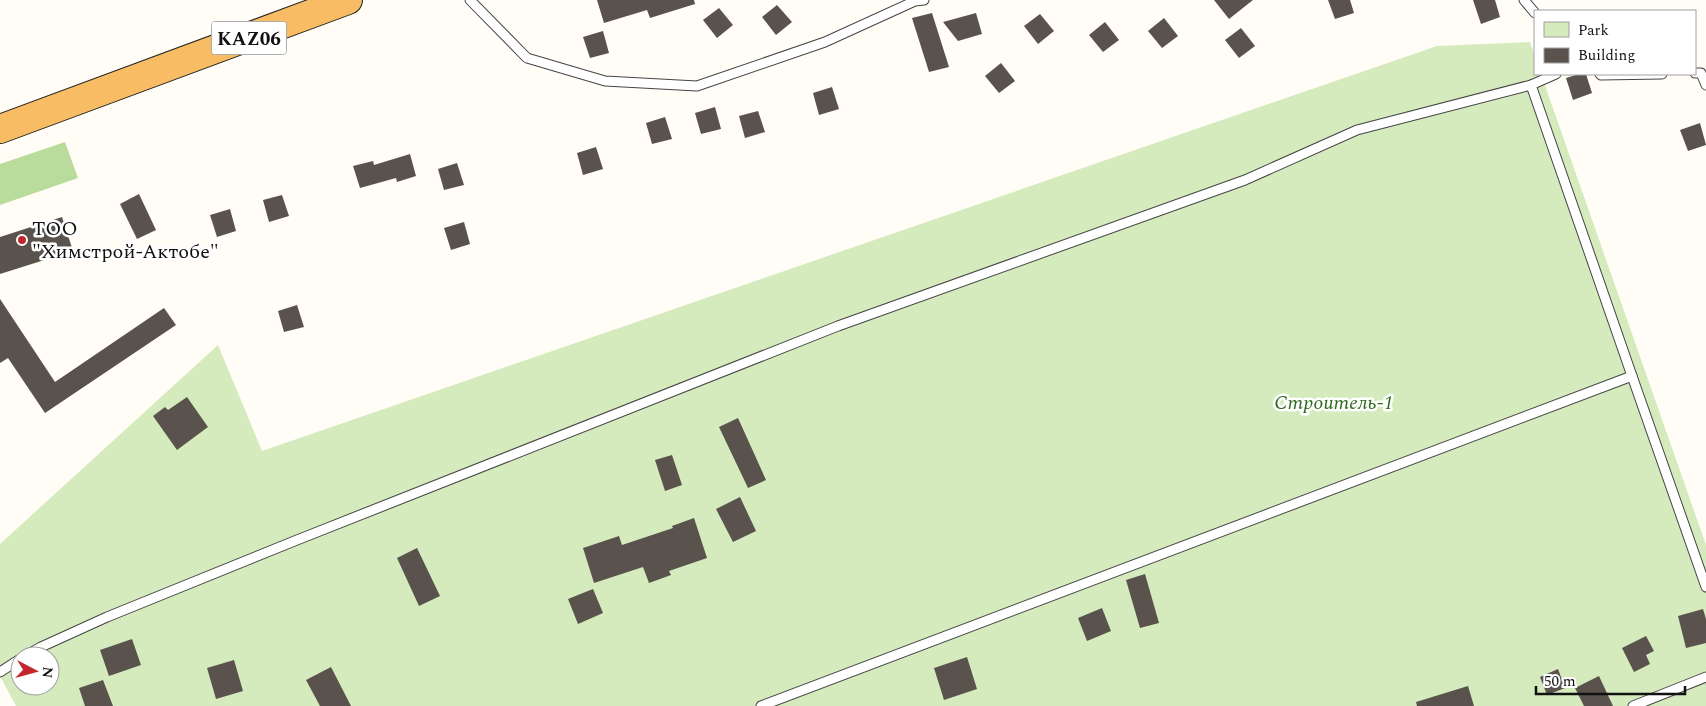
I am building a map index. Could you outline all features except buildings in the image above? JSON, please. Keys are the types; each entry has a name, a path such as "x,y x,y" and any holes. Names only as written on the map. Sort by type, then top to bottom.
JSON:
{"highway":[{"name":"KАZ06","path":"0,129 348,0"}],"lane":[{"path":"470,0 527,58 605,81 697,86 825,42 915,1 924,0"},
{"path":"1524,0 1534,11"},
{"path":"1701,72 1706,85"},
{"path":"40,646 261,554 838,326 1245,180 1357,130 1531,85 1554,75"},
{"path":"1531,85 1706,587"},
{"path":"761,706 1632,376"},
{"path":"1633,706 1706,676"}],"green space":[{"name":"Строитель-1","path":"1530,42 1534,54 1534,75 1541,75 1706,545 1706,706 16,706 11,696 60,696 60,646 10,646 10,695 0,676 0,544 218,345 262,451 1437,46"},
{"path":"65,142 78,178 0,205 0,164"}],"place":[{"name":"ТОО \"Химстрой-Актобе\"","path":"22,240"}]}
